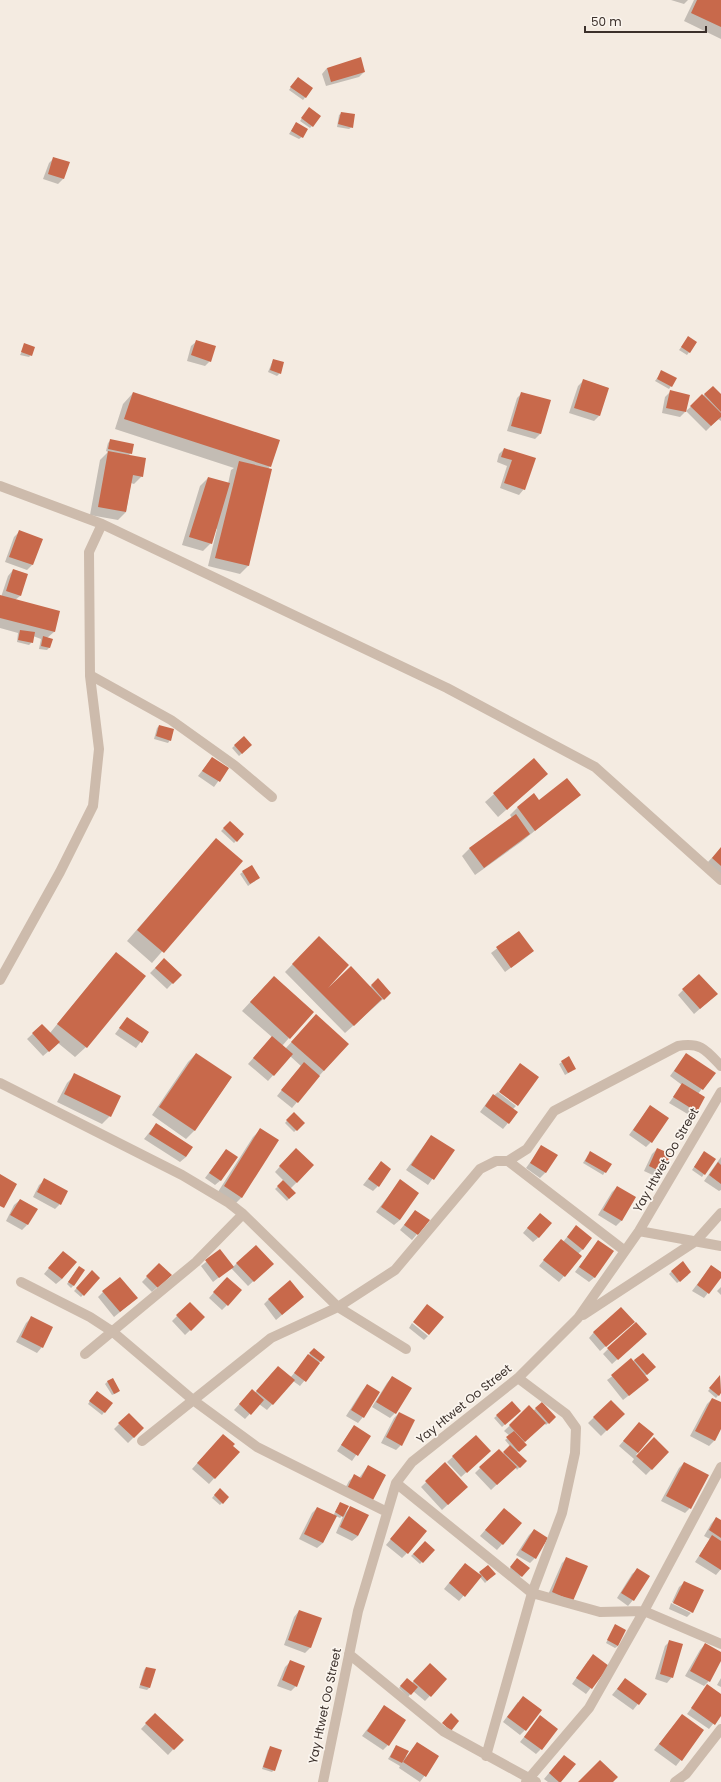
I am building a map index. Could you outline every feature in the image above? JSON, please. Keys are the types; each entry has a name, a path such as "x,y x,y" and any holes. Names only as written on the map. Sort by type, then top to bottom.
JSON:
{"street":[{"path":"0,486 102,524 447,688 595,767 721,880"},
{"path":"0,980 60,872 93,806 99,749 90,675 89,552 102,524"},
{"path":"90,675 171,720 234,765 272,797"},
{"path":"142,1441 271,1338 338,1307 395,1270 480,1169 496,1161 508,1161 527,1149 554,1111 678,1046 691,1044 704,1048 721,1066"},
{"path":"0,1083 182,1175 229,1203 338,1307 406,1349"},
{"name":"Yay Htwet Oo Street","path":"323,1782 358,1612 396,1483 412,1462 518,1378 578,1318 639,1231 721,1092"},
{"path":"508,1161 625,1251"},
{"path":"578,1318 696,1241 721,1213"},
{"path":"85,1354 196,1262 242,1214"},
{"path":"639,1231 721,1246"},
{"path":"21,1282 90,1317 113,1332 193,1400 258,1447 387,1512"},
{"path":"486,1756 532,1593 562,1514 575,1453 576,1428 566,1414 518,1378"},
{"path":"349,1654 443,1731 531,1781 589,1708 644,1611 721,1467"},
{"path":"396,1483 532,1593 600,1612 644,1611 721,1644"},
{"path":"675,1782 686,1774 721,1729"}],"building":[{"path":"697,0 721,0 721,27 691,13"},
{"path":"361,57 365,72 331,82 327,68"},
{"path":"298,77 313,88 306,98 290,87"},
{"path":"309,107 321,116 313,127 301,118"},
{"path":"341,112 355,114 353,128 338,124"},
{"path":"296,122 308,129 303,138 291,131"},
{"path":"53,157 70,162 64,179 48,174"},
{"path":"688,336 697,342 690,353 681,347"},
{"path":"196,340 216,346 211,362 191,355"},
{"path":"24,343 35,347 32,356 21,352"},
{"path":"273,359 284,362 281,374 270,370"},
{"path":"661,370 677,378 672,387 657,379"},
{"path":"583,379 609,388 600,416 574,408"},
{"path":"713,386 721,394 721,412 704,394"},
{"path":"670,390 690,395 686,412 666,408"},
{"path":"133,392 280,440 271,467 124,419"},
{"path":"521,392 551,400 541,434 511,426"},
{"path":"702,394 721,413 721,417 711,426 690,406"},
{"path":"110,439 134,444 132,454 108,449"},
{"path":"504,448 536,458 525,490 504,483 512,460 501,457"},
{"path":"108,451 146,458 143,477 133,475 126,512 98,507"},
{"path":"239,461 272,469 249,566 215,558"},
{"path":"208,477 230,483 212,544 189,537"},
{"path":"19,530 43,539 33,565 9,557"},
{"path":"13,569 28,574 21,596 6,591"},
{"path":"0,595 60,611 55,632 0,618"},
{"path":"20,630 35,632 33,643 18,640"},
{"path":"43,636 53,639 50,648 41,646"},
{"path":"159,725 174,729 171,741 156,736"},
{"path":"244,736 252,745 242,754 234,745"},
{"path":"212,757 229,768 220,782 202,771"},
{"path":"534,758 548,774 507,810 493,793"},
{"path":"567,778 581,795 535,831 517,807 534,793 539,800"},
{"path":"516,814 530,834 484,868 469,848"},
{"path":"230,821 244,834 237,842 223,828"},
{"path":"216,838 243,861 164,953 137,930"},
{"path":"721,847 721,866 712,858"},
{"path":"252,865 260,878 250,884 242,871"},
{"path":"519,931 534,951 511,968 496,947"},
{"path":"319,936 349,965 328,988 351,966 382,999 354,1026 292,964"},
{"path":"116,952 146,976 87,1048 57,1024"},
{"path":"164,958 182,975 173,984 155,968"},
{"path":"699,974 718,994 700,1009 682,989"},
{"path":"274,976 314,1012 290,1039 250,1002"},
{"path":"378,978 391,993 384,1000 371,985"},
{"path":"316,1014 349,1044 324,1071 291,1042"},
{"path":"127,1017 149,1032 142,1043 119,1028"},
{"path":"42,1024 60,1042 49,1052 32,1033"},
{"path":"272,1036 293,1054 274,1076 253,1058"},
{"path":"196,1053 232,1077 195,1131 159,1107"},
{"path":"686,1053 716,1073 703,1090 674,1071"},
{"path":"569,1056 576,1069 568,1073 561,1061"},
{"path":"304,1062 320,1076 298,1103 281,1090"},
{"path":"520,1063 539,1077 518,1106 499,1092"},
{"path":"74,1073 121,1096 111,1117 64,1094"},
{"path":"682,1083 705,1097 697,1112 673,1097"},
{"path":"493,1094 518,1112 509,1124 485,1106"},
{"path":"650,1105 669,1118 652,1143 633,1130"},
{"path":"294,1112 305,1123 297,1131 286,1120"},
{"path":"156,1123 193,1147 186,1157 149,1134"},
{"path":"260,1128 279,1140 242,1198 224,1186"},
{"path":"431,1135 455,1150 434,1180 411,1165"},
{"path":"541,1145 558,1155 546,1173 530,1163"},
{"path":"296,1148 314,1165 297,1183 279,1166"},
{"path":"657,1148 671,1154 663,1173 649,1166"},
{"path":"226,1149 238,1157 221,1181 209,1173"},
{"path":"590,1151 612,1164 606,1173 585,1161"},
{"path":"704,1151 716,1159 705,1175 694,1167"},
{"path":"381,1161 391,1169 379,1187 368,1179"},
{"path":"718,1162 721,1165 721,1184 709,1175"},
{"path":"0,1174 17,1184 4,1208 0,1206"},
{"path":"44,1178 68,1191 61,1205 37,1192"},
{"path":"400,1179 419,1193 400,1220 381,1207"},
{"path":"283,1180 296,1193 289,1199 277,1186"},
{"path":"617,1186 636,1197 622,1221 603,1210"},
{"path":"20,1199 38,1209 28,1225 10,1215"},
{"path":"415,1210 430,1220 418,1235 404,1225"},
{"path":"540,1213 552,1223 539,1238 527,1228"},
{"path":"576,1225 592,1238 583,1250 567,1237"},
{"path":"561,1239 582,1256 565,1277 543,1260"},
{"path":"598,1240 614,1251 595,1278 579,1267"},
{"path":"256,1245 274,1264 254,1282 236,1263"},
{"path":"220,1249 234,1267 219,1278 205,1260"},
{"path":"63,1251 77,1262 62,1279 48,1268"},
{"path":"683,1261 691,1272 680,1282 671,1271"},
{"path":"159,1263 172,1275 158,1288 146,1276"},
{"path":"711,1265 721,1272 721,1278 709,1294 697,1285"},
{"path":"79,1266 85,1270 74,1286 68,1282"},
{"path":"92,1270 100,1278 84,1296 76,1288"},
{"path":"120,1277 138,1298 120,1312 102,1291"},
{"path":"227,1277 242,1290 228,1306 213,1292"},
{"path":"290,1280 304,1297 282,1315 268,1299"},
{"path":"190,1302 205,1317 191,1331 176,1315"},
{"path":"427,1304 444,1317 429,1335 413,1322"},
{"path":"621,1307 635,1322 606,1347 593,1332"},
{"path":"31,1316 53,1327 43,1348 21,1337"},
{"path":"636,1322 647,1334 618,1360 607,1348"},
{"path":"314,1348 325,1357 321,1362 309,1353"},
{"path":"643,1353 656,1367 647,1375 634,1360"},
{"path":"308,1354 320,1363 306,1382 294,1373"},
{"path":"631,1358 649,1380 629,1396 611,1375"},
{"path":"278,1366 295,1380 273,1405 256,1391"},
{"path":"720,1375 721,1393 719,1396 709,1388"},
{"path":"392,1376 412,1388 396,1414 376,1402"},
{"path":"113,1378 120,1391 114,1394 107,1381"},
{"path":"367,1384 380,1392 364,1418 351,1410"},
{"path":"252,1389 264,1400 251,1415 239,1404"},
{"path":"97,1391 113,1403 105,1413 89,1401"},
{"path":"712,1398 721,1402 721,1429 715,1441 695,1431"},
{"path":"611,1400 625,1414 607,1431 593,1417"},
{"path":"512,1401 521,1411 505,1425 496,1415"},
{"path":"542,1402 556,1417 549,1424 535,1408"},
{"path":"529,1405 546,1423 525,1442 509,1425"},
{"path":"399,1412 415,1420 402,1446 386,1437"},
{"path":"129,1413 144,1428 134,1438 118,1423"},
{"path":"639,1422 654,1434 638,1453 623,1441"},
{"path":"354,1425 371,1436 358,1456 341,1445"},
{"path":"514,1431 527,1445 519,1452 506,1437"},
{"path":"223,1434 235,1444 233,1446 240,1452 215,1479 197,1463"},
{"path":"476,1435 491,1451 467,1473 452,1456"},
{"path":"654,1437 669,1452 652,1470 636,1456"},
{"path":"510,1445 527,1461 520,1468 503,1452"},
{"path":"499,1449 517,1467 497,1485 479,1467"},
{"path":"445,1462 468,1487 448,1505 425,1481"},
{"path":"684,1462 709,1475 691,1509 666,1496"},
{"path":"368,1465 386,1475 372,1502 347,1489 354,1474 361,1478"},
{"path":"220,1488 229,1497 223,1504 214,1495"},
{"path":"340,1502 349,1506 343,1517 335,1512"},
{"path":"350,1506 369,1515 358,1536 340,1527"},
{"path":"317,1507 337,1516 323,1543 304,1534"},
{"path":"504,1508 522,1523 503,1545 485,1530"},
{"path":"409,1516 427,1531 408,1554 390,1539"},
{"path":"716,1517 721,1520 721,1538 709,1530"},
{"path":"534,1529 548,1538 536,1559 521,1550"},
{"path":"712,1535 721,1541 721,1570 699,1556"},
{"path":"425,1541 435,1550 423,1563 413,1554"},
{"path":"566,1557 588,1566 573,1601 552,1592"},
{"path":"517,1558 530,1568 522,1577 510,1567"},
{"path":"465,1563 482,1576 465,1597 449,1583"},
{"path":"488,1565 496,1574 487,1581 479,1572"},
{"path":"637,1568 650,1576 634,1601 621,1593"},
{"path":"684,1581 704,1590 693,1613 673,1603"},
{"path":"299,1610 322,1618 311,1648 288,1640"},
{"path":"615,1624 626,1630 618,1646 607,1640"},
{"path":"669,1640 683,1644 673,1678 660,1674"},
{"path":"705,1643 721,1652 721,1661 710,1682 690,1671"},
{"path":"593,1654 609,1666 592,1689 576,1678"},
{"path":"290,1660 305,1666 297,1687 282,1680"},
{"path":"430,1663 447,1679 431,1697 413,1681"},
{"path":"146,1667 156,1669 150,1688 140,1685"},
{"path":"407,1678 418,1687 411,1695 400,1686"},
{"path":"625,1678 647,1694 639,1705 617,1689"},
{"path":"707,1684 721,1694 721,1716 715,1725 691,1708"},
{"path":"523,1696 542,1710 526,1731 507,1717"},
{"path":"384,1705 406,1720 389,1746 367,1731"},
{"path":"155,1713 184,1740 174,1750 145,1723"},
{"path":"451,1713 459,1721 451,1731 442,1723"},
{"path":"682,1714 704,1730 682,1761 659,1744"},
{"path":"540,1715 558,1729 542,1750 524,1737"},
{"path":"417,1742 439,1756 426,1777 403,1762"},
{"path":"396,1745 409,1751 402,1763 390,1757"},
{"path":"270,1746 282,1750 275,1771 263,1767"},
{"path":"564,1755 576,1764 561,1782 559,1782 549,1773"},
{"path":"600,1760 618,1777 613,1782 578,1782"}]}
